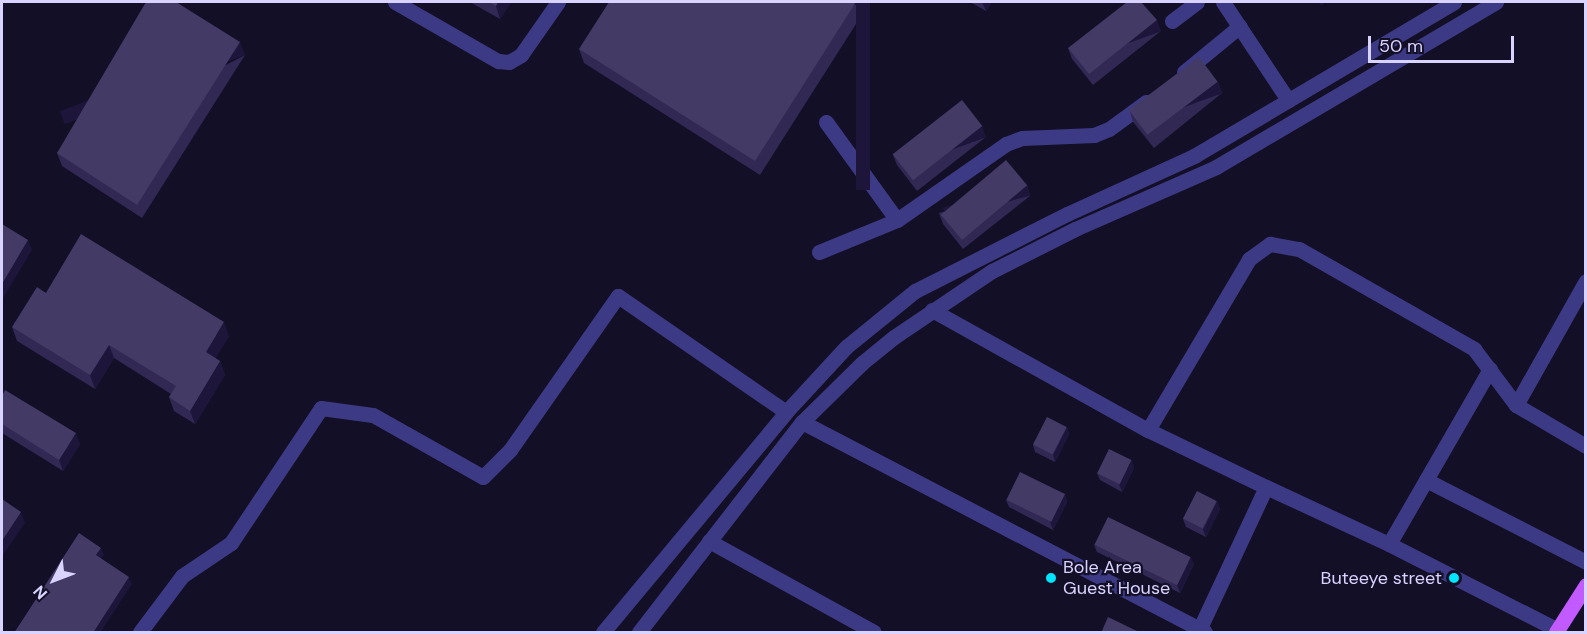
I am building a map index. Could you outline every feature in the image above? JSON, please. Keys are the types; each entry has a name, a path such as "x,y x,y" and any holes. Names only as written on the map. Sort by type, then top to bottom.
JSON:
{"main road":[{"path":"1557,631 1586,585"}],"street":[{"path":"395,2 498,61 509,62 521,55 558,2"},
{"path":"1172,21 1197,2"},
{"path":"1222,2 1288,99"},
{"path":"603,633 786,412 846,347 915,291 1067,214 1194,156 1454,2"},
{"path":"639,633 802,422 862,363 932,310 992,271 1075,229 1216,167 1496,2"},
{"path":"819,252 897,220 1006,144 1022,138 1094,135 1128,117 1240,26"},
{"path":"826,122 897,220"},
{"path":"1148,430 1249,259 1270,244 1299,249 1473,349 1490,369 1504,394 1516,405 1586,446"},
{"path":"1516,405 1586,281"},
{"path":"140,633 182,576 231,543 321,408 374,415 483,477 510,450 618,296 786,412"},
{"path":"932,310 1148,430 1389,544 1557,631"},
{"path":"1389,544 1490,369"},
{"path":"802,422 1201,632 1266,487"},
{"path":"1426,480 1586,562"},
{"path":"709,541 874,633"}],"building":[{"path":"146,2 176,2 240,42 137,205 57,153"},
{"path":"609,2 856,2 755,161 579,49"},
{"path":"1127,2 1141,2 1157,20 1089,74 1068,48"},
{"path":"1199,57 1218,82 1147,135 1129,110"},
{"path":"962,100 982,126 913,180 893,154"},
{"path":"1006,160 1027,185 962,240 941,215"},
{"path":"2,224 28,240 2,284"},
{"path":"81,234 224,322 206,352 220,361 190,411 169,397 176,386 109,345 90,375 12,327 37,287 46,293"},
{"path":"5,390 76,433 59,460 2,424 2,396"},
{"path":"1047,417 1067,427 1053,455 1033,445"},
{"path":"1109,449 1131,460 1120,484 1097,473"},
{"path":"1020,472 1065,494 1051,522 1006,500"},
{"path":"1197,491 1217,501 1203,529 1183,519"},
{"path":"2,499 21,512 2,541"},
{"path":"1108,517 1191,557 1177,585 1094,545"},
{"path":"79,533 101,548 96,555 129,577 93,633 14,633"},
{"path":"1108,617 1141,633 1101,633"}],"place":[{"name":"Bole Area Guest House","path":"1051,578"},
{"name":"Buteeye street","path":"1454,578"}]}
